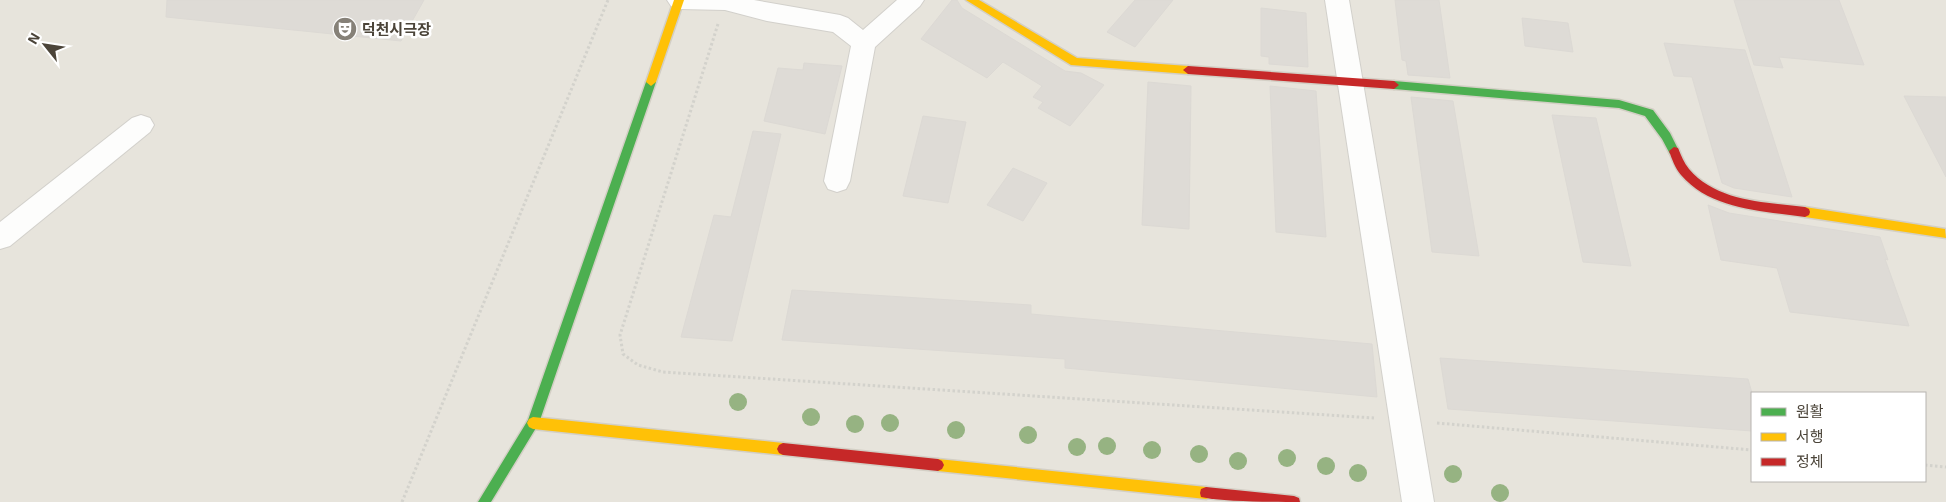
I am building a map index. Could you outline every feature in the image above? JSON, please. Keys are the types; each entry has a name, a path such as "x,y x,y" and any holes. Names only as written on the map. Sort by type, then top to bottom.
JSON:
{"main road":[{"path":"484,502 533,423 679,0"},
{"path":"971,0 1075,62 1350,81 1619,104 1649,113 1666,136 1684,171 1701,187 1729,200 1945,234"},
{"path":"533,423 1294,502"}],"street":[{"path":"679,0 725,1 767,12 840,24 864,43"},
{"path":"837,181 864,43 912,0"},
{"path":"1337,0 1418,502"},
{"path":"0,238 141,125"}],"path":[{"path":"402,502 608,0"},
{"path":"725,1 620,336 623,354 638,365 663,372 1404,420 1751,450"},
{"path":"1926,465 1946,467"}],"shaded area":[{"path":"0,0 1946,0 1946,502 0,502"}],"building":[{"name":"덕천시극장","path":"167,0 424,0 401,41 166,17"},
{"path":"952,0 957,0 962,8 1065,71 1081,73 1104,85 1070,126 1038,108 1043,102 1033,97 1042,86 1003,62 987,78 921,39"},
{"path":"1135,0 1173,0 1135,47 1107,32"},
{"path":"1395,0 1439,0 1450,78 1408,75 1406,61 1402,60"},
{"path":"1734,0 1839,0 1864,65 1779,57 1783,68 1754,65"},
{"path":"1261,8 1306,13 1308,67 1269,64 1269,57 1261,56"},
{"path":"1522,18 1568,23 1573,52 1525,46"},
{"path":"1664,43 1745,50 1792,197 1734,188 1722,183 1692,77 1674,76"},
{"path":"804,63 842,66 825,134 764,121 778,68 803,70"},
{"path":"1148,82 1191,86 1189,229 1142,225"},
{"path":"1270,86 1316,91 1326,237 1276,232"},
{"path":"1904,96 1946,97 1946,177"},
{"path":"1411,97 1453,101 1479,256 1432,252"},
{"path":"1552,115 1596,118 1631,266 1583,262"},
{"path":"923,116 966,122 948,203 903,196"},
{"path":"753,131 781,134 732,341 681,337 714,215 731,217"},
{"path":"1013,168 1047,183 1023,221 987,205"},
{"path":"1708,205 1729,213 1880,237 1888,260 1885,259 1909,326 1790,312 1777,268 1721,260"},
{"path":"792,290 1031,305 1031,314 1372,344 1377,397 1065,368 1065,359 782,340"},
{"path":"1440,358 1748,379 1752,392 1751,431 1448,409"}],"traffic: fast":[{"path":"484,502 533,423 651,82"},
{"path":"1394,85 1619,104 1649,113 1666,136 1674,151"}],"traffic: slow":[{"path":"651,82 679,0"},
{"path":"971,0 1075,62 1188,70"},
{"path":"1805,212 1945,234"},
{"path":"533,423 783,449"},
{"path":"938,465 1206,493"}],"traffic: jam":[{"path":"1188,70 1394,85"},
{"path":"1674,151 1685,172 1710,192 1724,198 1756,206 1805,212"},
{"path":"783,449 938,465"},
{"path":"1206,493 1294,502"}],"place":[{"name":"덕천시극장","path":"345,29"}]}
